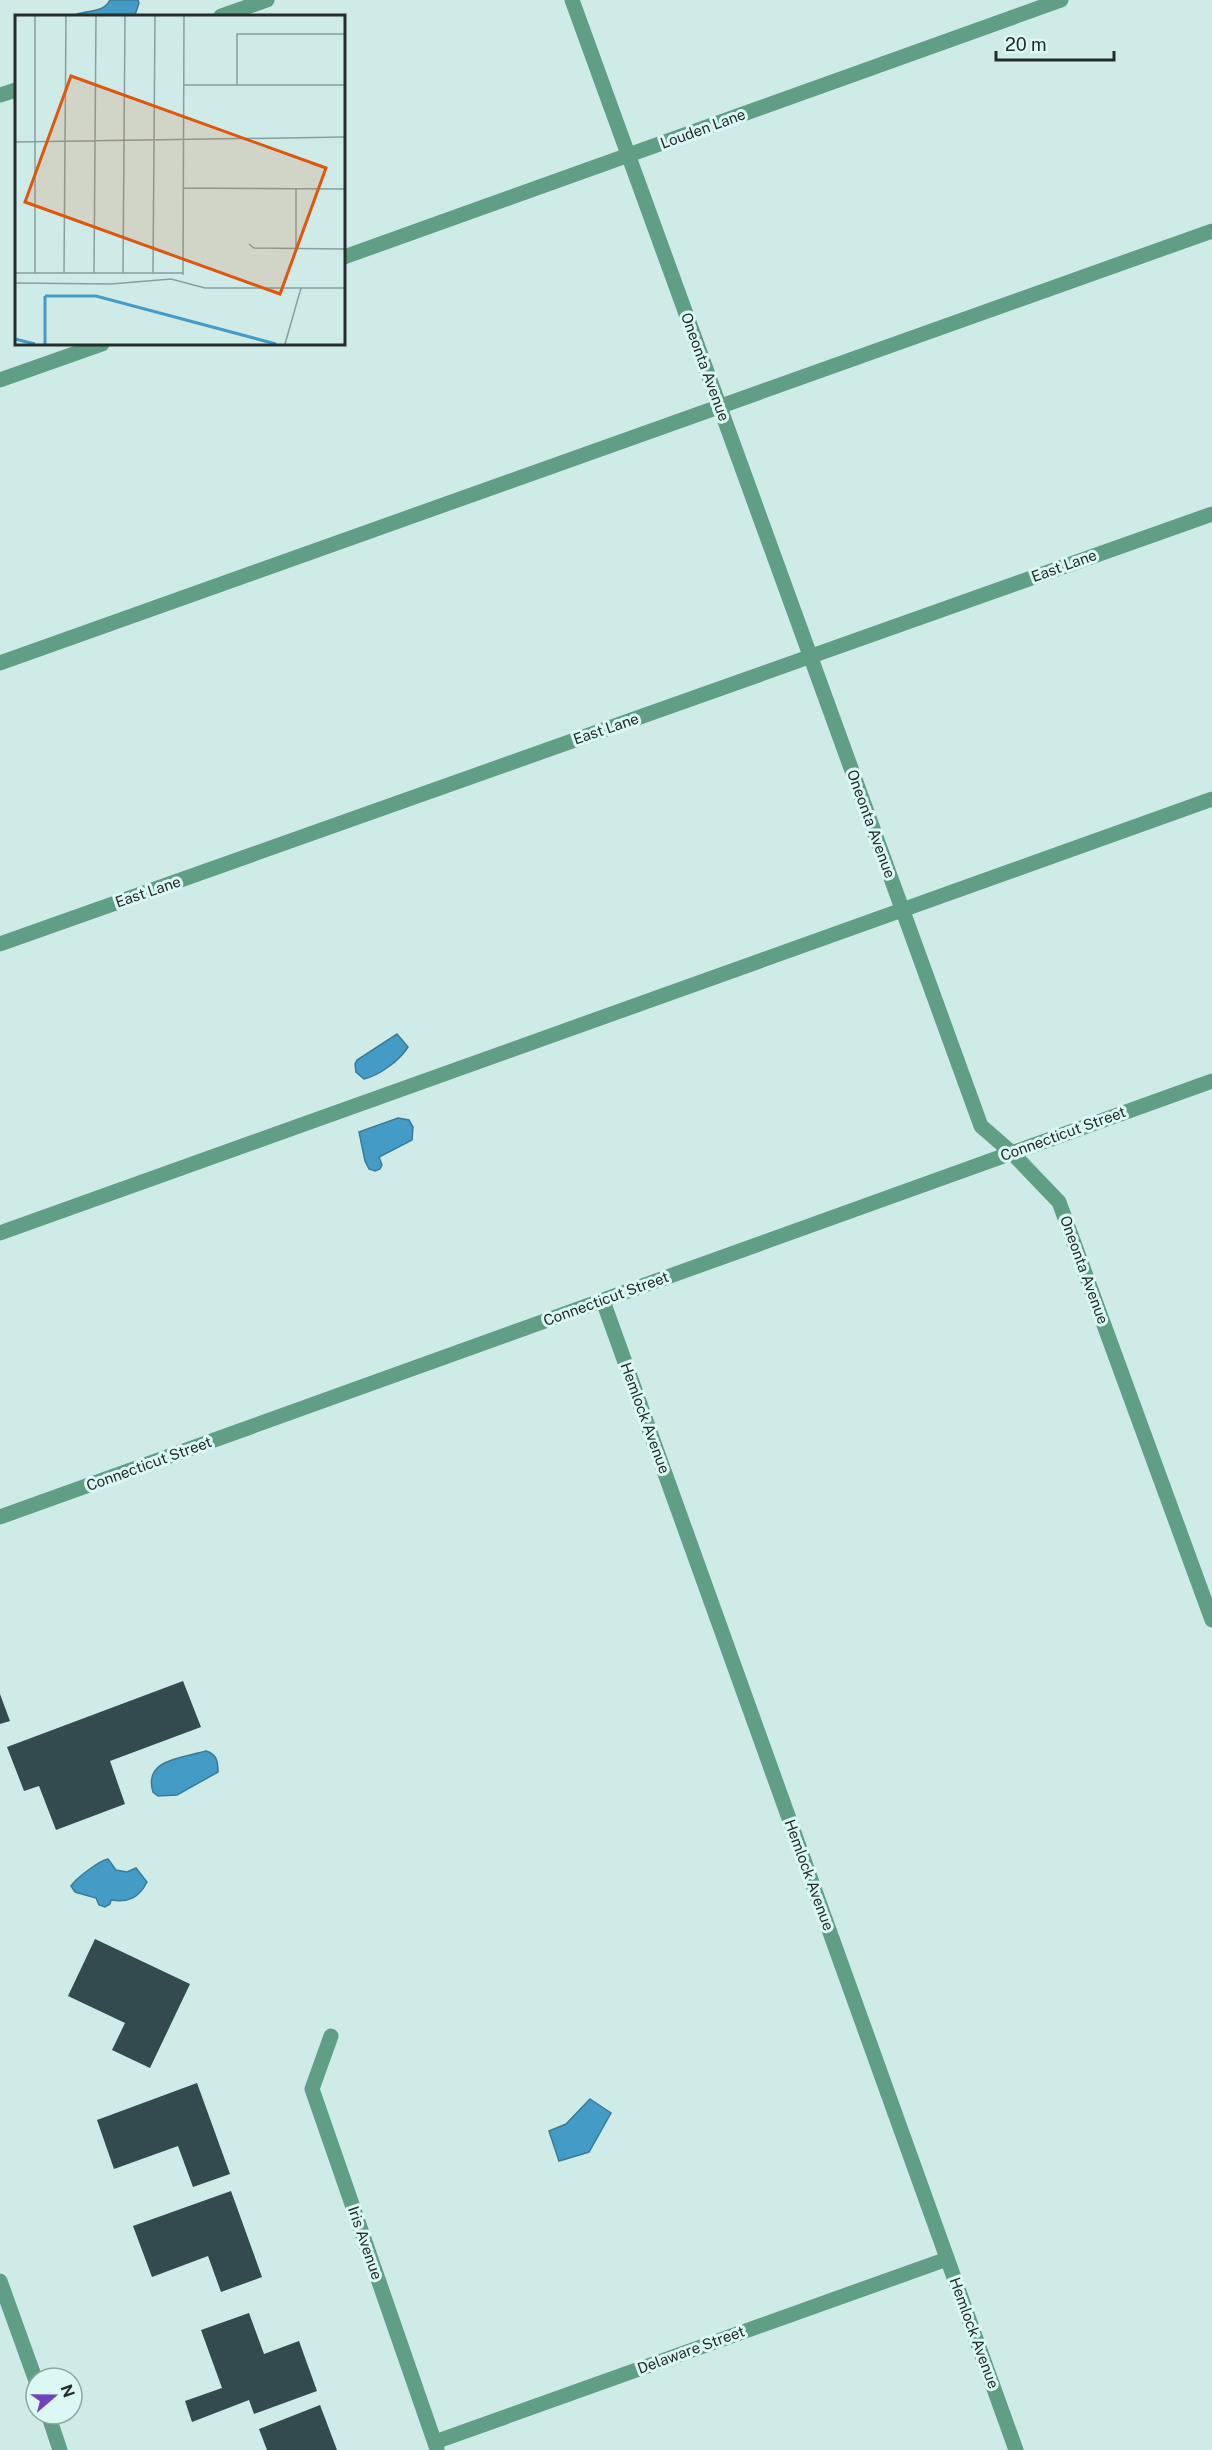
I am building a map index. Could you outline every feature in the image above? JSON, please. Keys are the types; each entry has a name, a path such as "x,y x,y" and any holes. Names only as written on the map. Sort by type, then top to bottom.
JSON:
{"street":[{"path":"224,15 267,0"},
{"name":"Oneonta Avenue","path":"572,0 981,1126 1012,1153 1059,1202 1212,1620"},
{"name":"Louden Lane","path":"345,257 1061,0"},
{"path":"0,96 15,90"},
{"path":"0,663 1212,231"},
{"path":"0,380 99,345"},
{"name":"East Lane","path":"0,944 1212,514"},
{"path":"0,1233 1212,799"},
{"name":"Connecticut Street","path":"0,1517 1212,1081"},
{"name":"Hemlock Avenue","path":"603,1301 1016,2450"},
{"name":"Iris Avenue","path":"331,2036 312,2089 436,2446"},
{"name":"Delaware Street","path":"436,2446 947,2259"},
{"path":"0,2281 31,2366"},
{"path":"52,2426 60,2450"}],"water":[{"path":"110,0 138,0 139,3 135,15 76,15 100,9"},
{"path":"397,1034 408,1047 394,1062 383,1071 364,1079 356,1072 357,1060"},
{"path":"398,1118 409,1120 413,1127 412,1140 379,1157 382,1165 380,1169 375,1171 369,1169 359,1132"},
{"path":"206,1751 213,1754 216,1759 218,1772 177,1795 158,1796 153,1792 151,1781 159,1766 176,1758"},
{"path":"108,1859 116,1870 127,1872 136,1868 147,1882 137,1896 123,1901 111,1900 110,1904 105,1907 99,1905 96,1898 75,1892 71,1886 88,1870"},
{"path":"590,2099 611,2113 589,2152 559,2161 549,2131 566,2124"}],"building":[{"path":"183,1681 201,1727 110,1761 125,1804 56,1830 39,1786 24,1791 7,1747"},
{"path":"0,1694 10,1721 0,1724"},
{"path":"95,1939 190,1984 150,2068 112,2050 125,2023 68,1996"},
{"path":"197,2083 230,2174 193,2187 178,2146 114,2169 97,2120"},
{"path":"231,2191 262,2277 221,2292 208,2256 152,2277 133,2226"},
{"path":"249,2313 264,2354 299,2341 317,2391 254,2414 249,2400 192,2422 185,2401 222,2388 201,2330"},
{"path":"320,2405 337,2450 267,2450 259,2429"}]}
